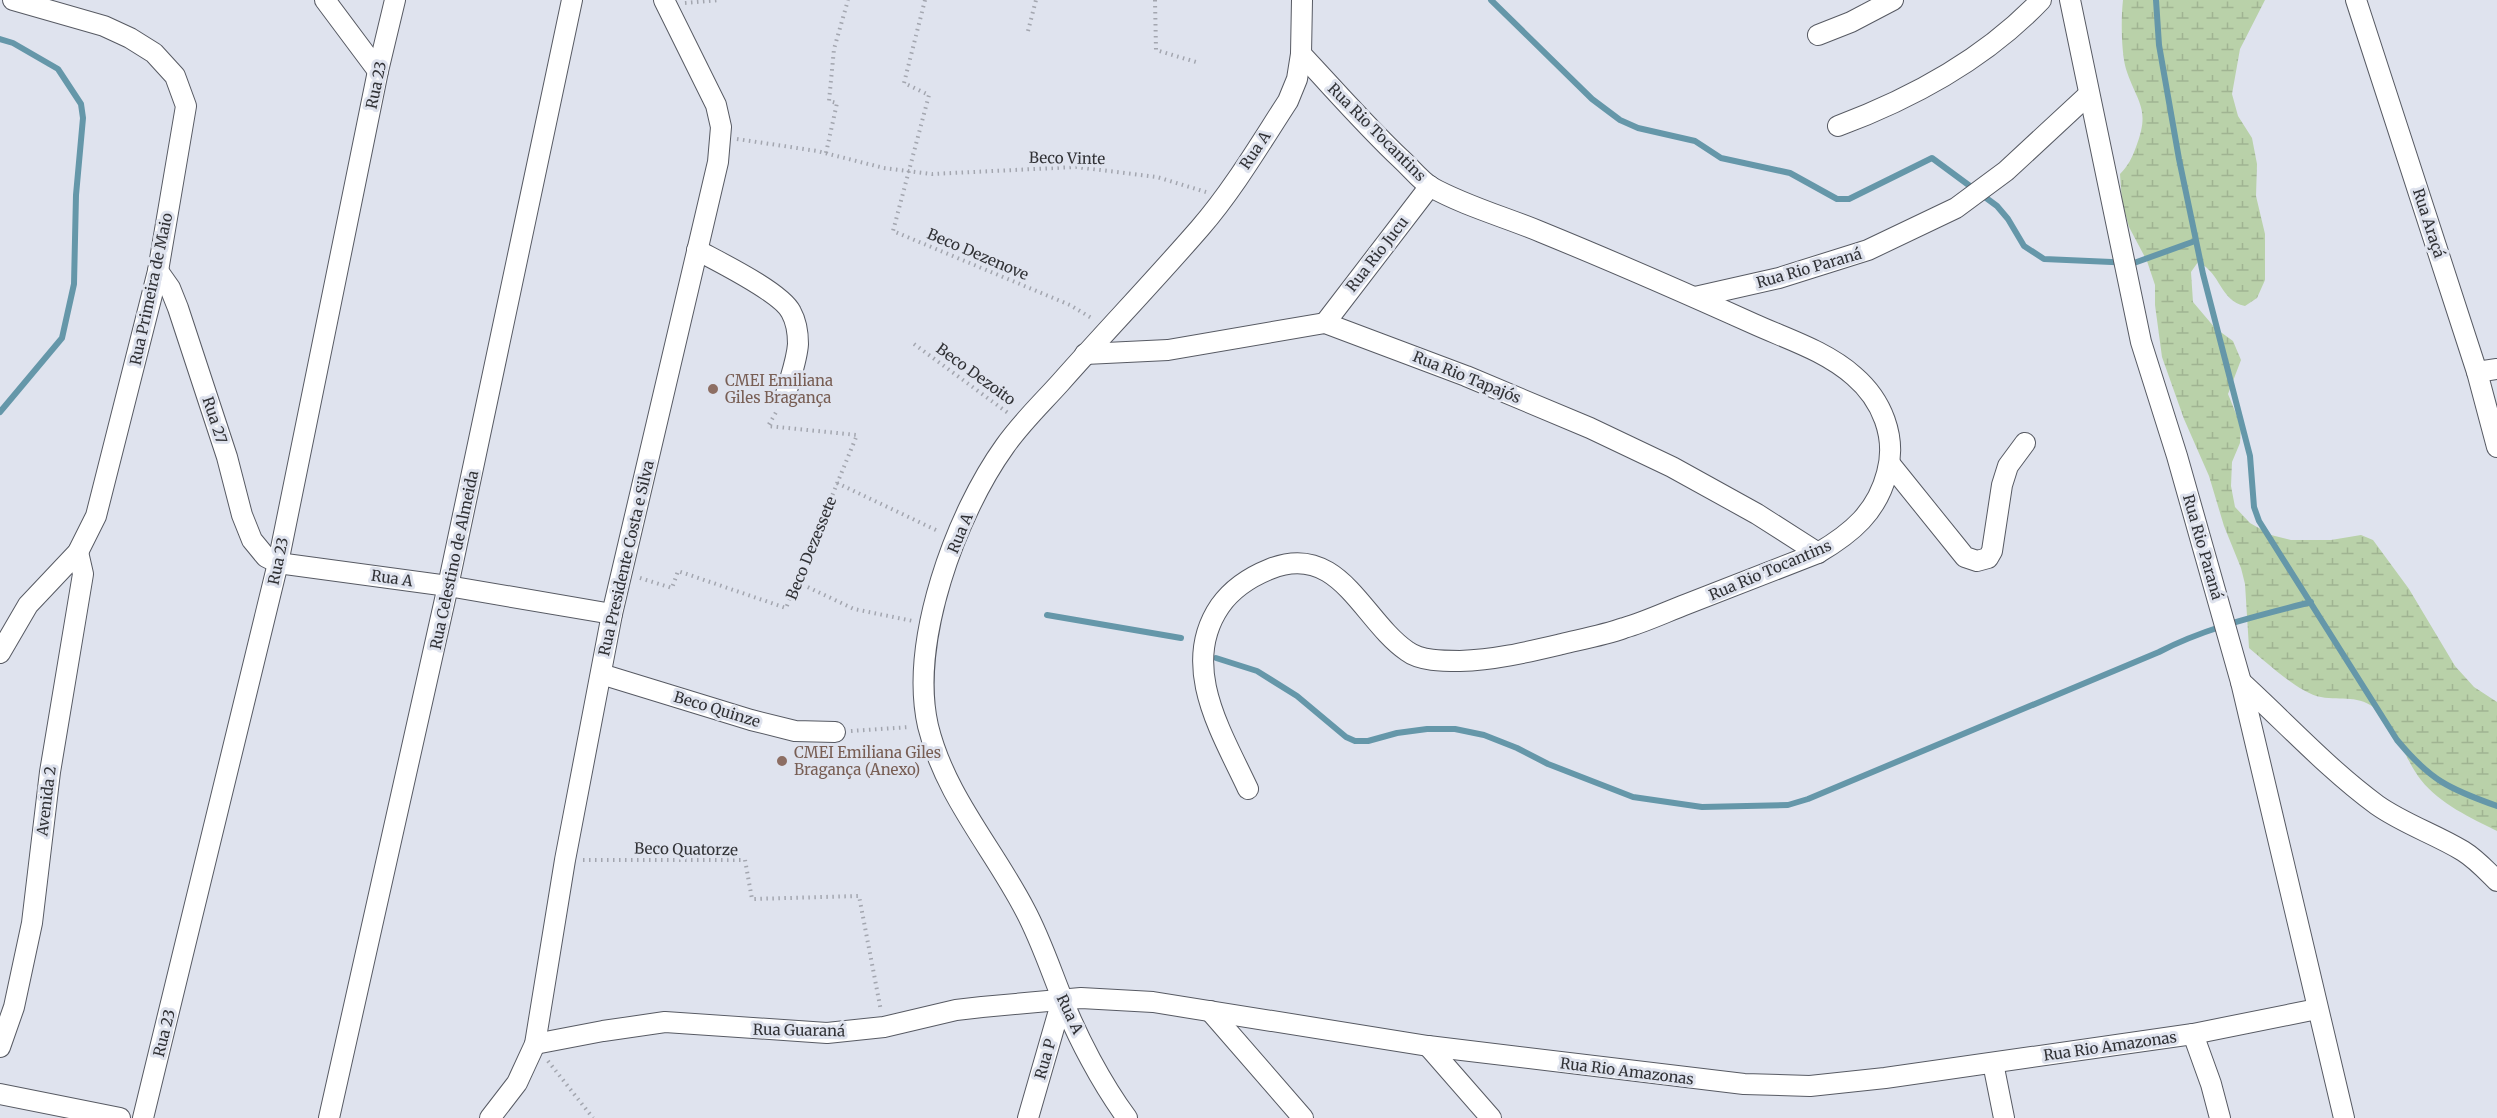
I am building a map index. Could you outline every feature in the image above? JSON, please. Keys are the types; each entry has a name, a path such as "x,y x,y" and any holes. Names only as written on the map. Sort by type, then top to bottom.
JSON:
{"street":[{"name":"Rua Primeira de Maio","path":"0,652 28,605 78,552 96,516 158,271 186,106 175,76 154,53 130,38 104,26 13,0"},
{"path":"324,0 378,71"},
{"name":"Rua 23","path":"142,1118 278,563 378,71 396,0"},
{"name":"Rua Celestino de Almeida","path":"329,1118 448,586 572,0"},
{"path":"1818,35 1851,22 1893,0"},
{"name":"Rua Rio Paraná","path":"2070,0 2141,342 2177,456 2241,681 2343,1118"},
{"name":"Rua Araçá","path":"2356,0 2477,372 2497,447"},
{"name":"Rua Presidente Costa e Silva","path":"490,1118 517,1083 535,1044 565,860 612,614 722,137 716,105 665,2"},
{"path":"1838,126 1891,104 1943,77 1991,43 2036,2"},
{"name":"Rua A","path":"1127,1118 1109,1094 1062,1000 1052,969 1024,908 947,780 928,726 923,678 930,624 955,539 987,475 1005,446 1106,330 1202,226 1288,101 1297,79 1301,54 1296,3"},
{"name":"Rua Rio Tocantins","path":"1248,789 1212,713 1203,674 1203,654 1207,633 1215,614 1227,596 1257,574 1292,564 1309,564 1327,571 1343,583 1385,631 1407,652 1430,659 1459,661 1514,656 1624,628 1818,553 1843,539 1874,507 1883,488 1890,464 1890,437 1885,417 1874,397 1854,375 1824,356 1695,297 1430,186 1388,146 1301,54"},
{"name":"Rua Rio Paraná","path":"1695,297 1779,278 1868,250 1956,208 2006,171 2088,95"},
{"name":"Rua Rio Jucu","path":"1325,323 1430,186"},
{"path":"697,250 756,284 791,310 796,322 798,345 786,394"},
{"name":"Rua 27","path":"158,271 170,288 178,308 227,457 242,515 252,540 266,557 278,563"},
{"path":"1085,354 1168,351 1325,323"},
{"name":"Rua Rio Tapajós","path":"1325,323 1466,375 1590,428 1672,467 1757,514 1818,553"},
{"path":"2477,372 2497,369"},
{"path":"1890,464 1965,557 1977,561 1988,558 1992,551 2007,466 2025,443"},
{"name":"Avenida 2","path":"0,1047 16,997 32,923 50,772 83,574 78,552"},
{"name":"Rua A","path":"278,563 448,586 612,614"},
{"name":"Beco Quinze","path":"601,674 751,720 795,731 835,732"},
{"path":"2241,681 2340,775 2377,805 2410,825 2462,850 2476,859 2497,881"},
{"name":"Rua Rio Amazonas","path":"1062,1000 1113,998 1428,1046 1744,1084 1810,1086 1885,1078 2193,1034 2317,1009"},
{"name":"Rua Guaraná","path":"535,1044 665,1022 827,1033 884,1027 956,1010 1062,1000"},
{"name":"Rua P","path":"1028,1118 1062,1000"},
{"path":"1210,1011 1303,1118"},
{"path":"2193,1034 2220,1118"},
{"path":"1428,1046 1491,1118"},
{"path":"1993,1063 2004,1118"},
{"path":"0,1094 120,1118"}],"path":[{"path":"665,2 720,0"},
{"path":"826,153 837,103 830,101 834,49 848,0"},
{"path":"908,172 928,95 904,83 925,0"},
{"path":"1028,31 1036,0"},
{"path":"1155,0 1156,50 1196,62"},
{"name":"Beco Vinte","path":"722,137 791,146 908,172 932,174 1076,167 1157,177 1223,197"},
{"name":"Beco Dezenove","path":"908,172 893,231 1070,305 1089,316 1106,330"},
{"name":"Beco Dezoito","path":"914,344 1023,424"},
{"name":"Beco Dezessete","path":"622,572 672,588 678,571 786,608 857,435 768,426 786,394"},
{"name":"Beco Dezessete","path":"837,483 955,539"},
{"path":"797,582 854,609 930,624"},
{"path":"835,732 928,726"},
{"name":"Beco Quatorze","path":"565,860 745,860 752,899 858,896 884,1027"},
{"path":"535,1044 593,1118"}],"green space":[{"path":"2123,0 2265,0 2240,49 2232,94 2238,116 2252,138 2257,164 2256,196 2265,234 2265,280 2257,298 2245,306 2237,303 2225,293 2206,267 2198,262 2191,272 2193,302 2215,328 2233,341 2241,360 2228,394 2241,426 2240,443 2232,462 2231,486 2235,507 2250,523 2271,535 2291,540 2331,540 2361,535 2373,540 2409,589 2455,666 2474,687 2497,702 2497,831 2456,810 2429,789 2415,771 2390,726 2377,710 2357,700 2321,697 2303,690 2249,648 2245,584 2241,568 2224,526 2209,476 2184,419 2162,357 2155,305 2155,285 2147,261 2129,227 2122,202 2120,174 2133,155 2142,123 2141,106 2124,62"}],"waterway":[{"path":"1491,0 1592,99 1620,120 1638,128 1695,141 1721,158 1790,173 1837,199 1849,199 1932,158 1997,206 2008,219 2024,246 2044,259 2134,263 2195,241"},
{"path":"2156,0 2159,45 2179,159 2203,274 2250,456 2254,507 2259,521 2397,740 2420,765 2441,782 2497,806"},
{"path":"0,39 13,43 58,69 81,104 83,118 76,195 74,284 62,338 0,412"},
{"path":"1216,658 1257,671 1297,696 1346,737 1355,741 1368,741 1397,733 1427,729 1455,729 1484,735 1548,764 1633,797 1702,807 1788,805 1808,799 2177,643 2233,623 2311,602"},
{"path":"1047,615 1181,638"}],"place":[{"name":"CMEI Emiliana Giles Bragança","path":"713,389"},
{"name":"CMEI Emiliana Giles Bragança (Anexo)","path":"782,761"}]}
